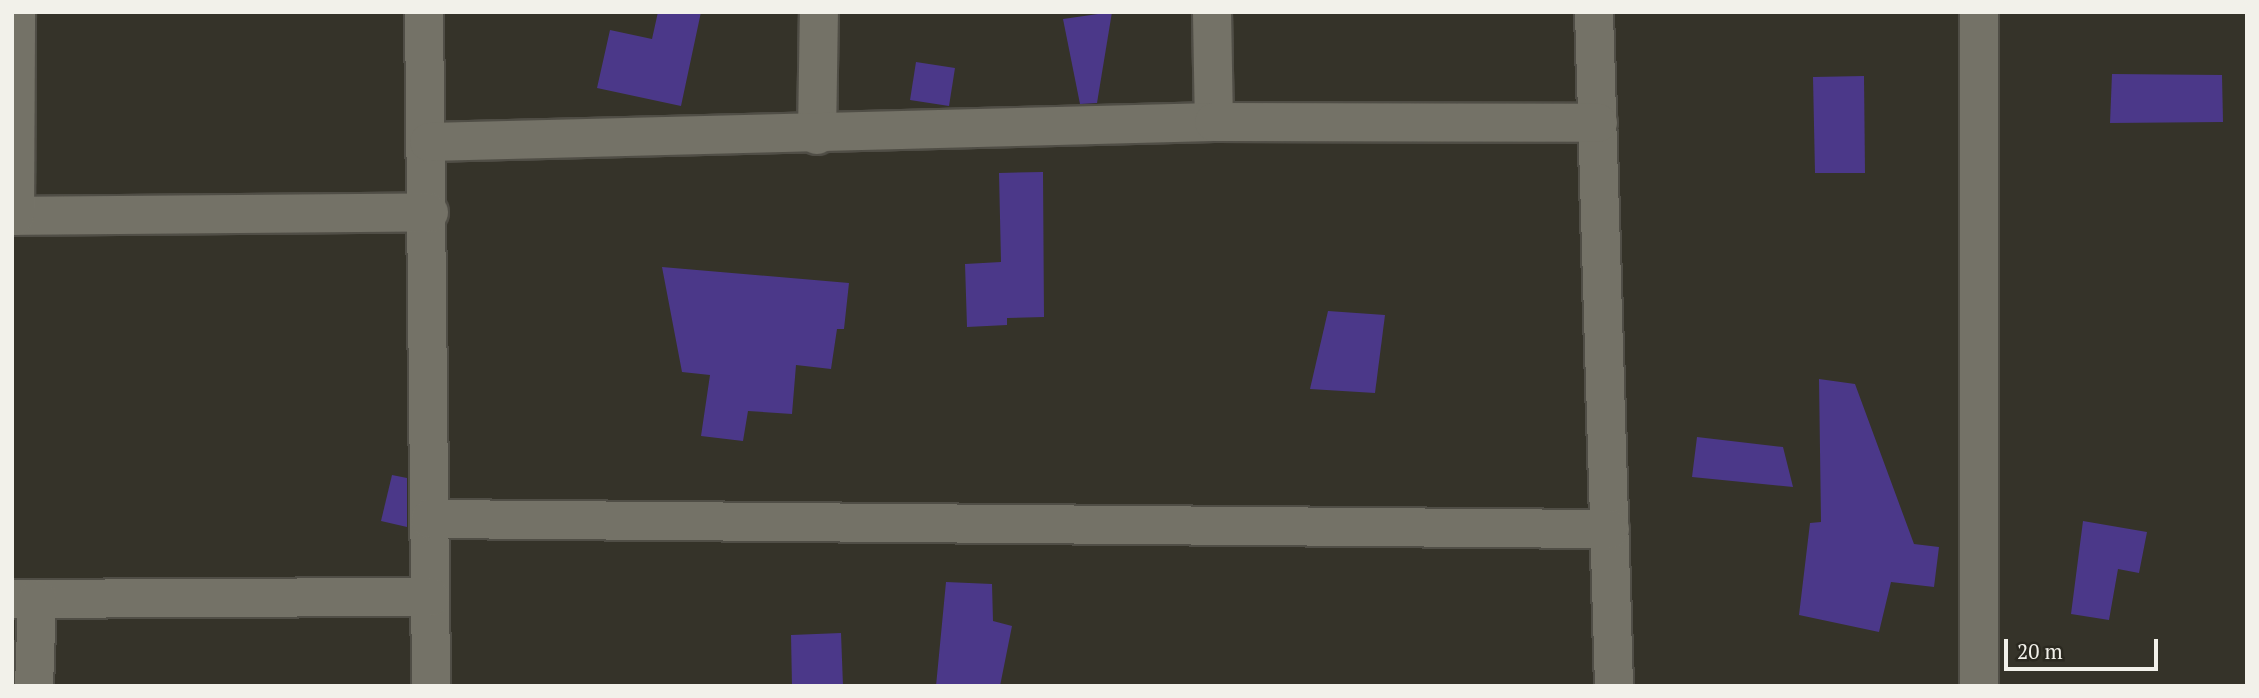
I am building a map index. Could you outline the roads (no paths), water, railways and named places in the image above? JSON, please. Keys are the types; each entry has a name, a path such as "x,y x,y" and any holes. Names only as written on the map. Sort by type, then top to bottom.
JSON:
{"street":[{"path":"16,12 14,216 429,212"},
{"path":"424,12 429,142 431,686"},
{"path":"817,135 819,12"},
{"path":"1212,12 1214,122"},
{"path":"1594,12 1614,686"},
{"path":"1979,12 1979,686"},
{"path":"429,142 817,135 1214,122 1598,123"},
{"path":"430,519 1610,529"},
{"path":"34,686 25,599 430,597"}]}
